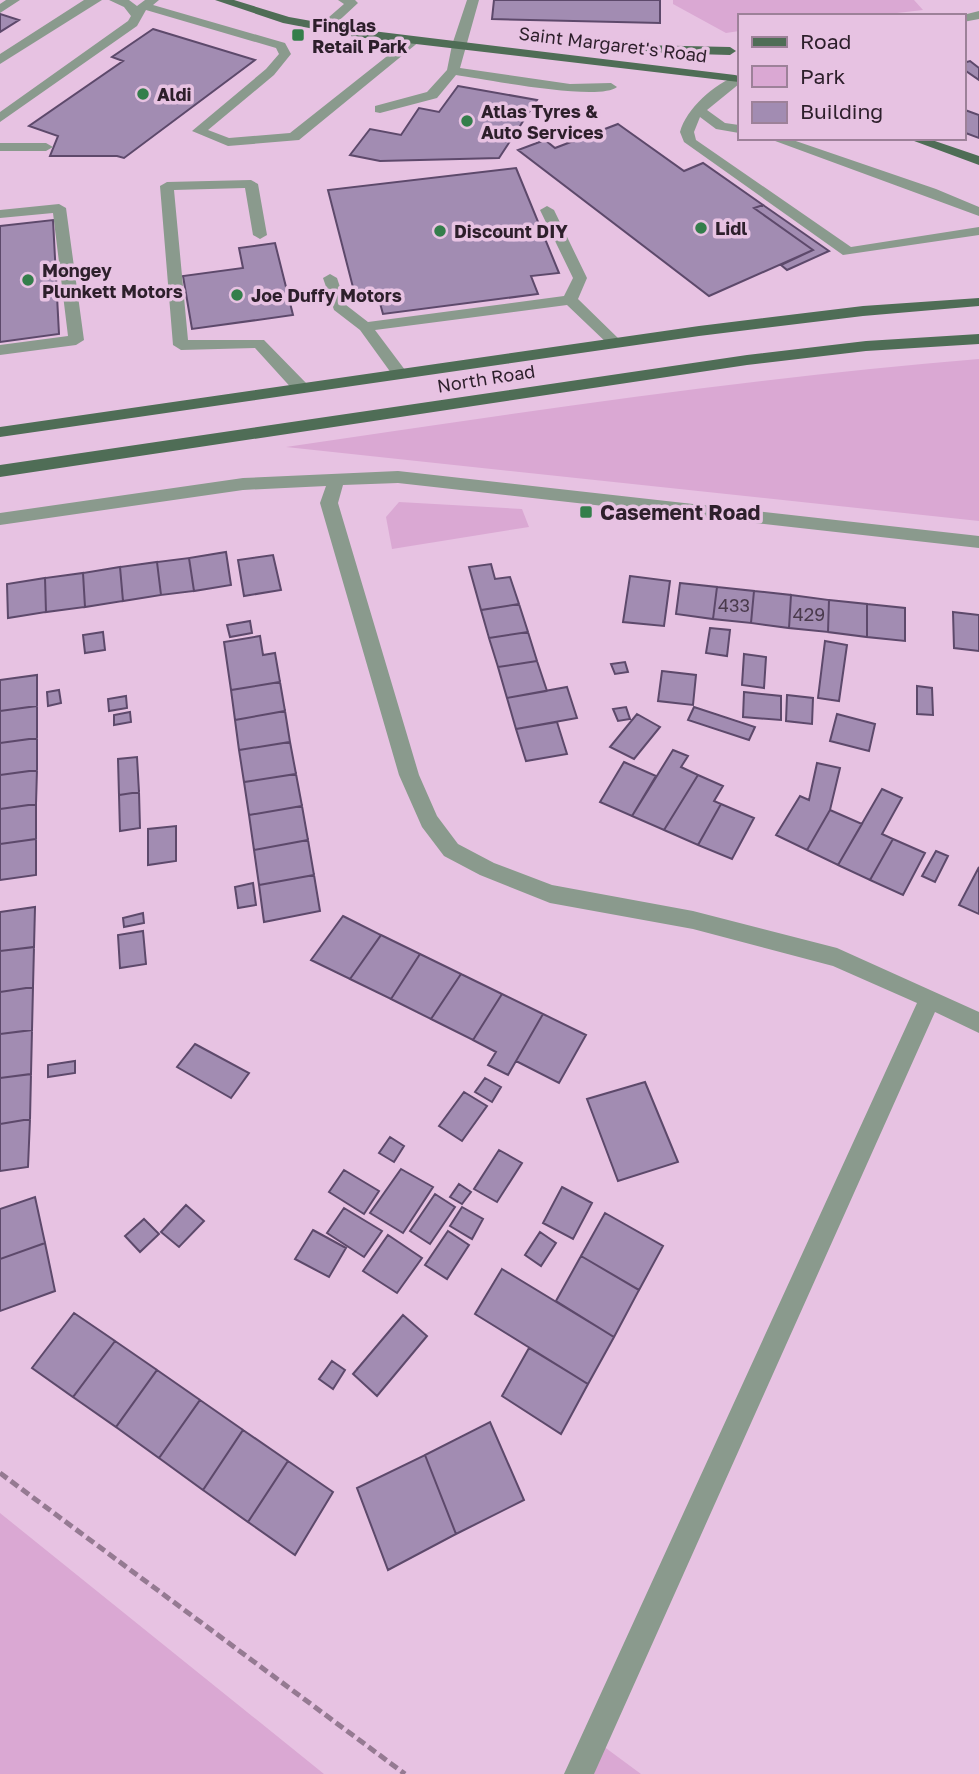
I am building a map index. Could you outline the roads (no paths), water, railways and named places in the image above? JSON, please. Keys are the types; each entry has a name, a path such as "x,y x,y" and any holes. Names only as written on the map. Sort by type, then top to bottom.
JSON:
{"main road":[{"name":"Saint Margaret's Road","path":"221,0 287,20 414,41 737,80"},
{"name":"Saint Margaret's Road","path":"486,48 734,50"},
{"path":"734,50 719,58 719,67 737,80"},
{"path":"918,140 979,161"},
{"name":"North Road","path":"0,432 615,343 863,311 979,302"},
{"name":"North Road","path":"0,471 747,359 866,346 979,339"}],"street":[{"path":"0,9 14,0"},
{"path":"0,60 94,0"},
{"path":"115,0 281,46 285,54 270,72 199,131 228,142 294,137 414,41"},
{"path":"325,27 348,1 366,0"},
{"path":"380,109 432,95 453,71 457,45 473,0"},
{"path":"0,118 133,23 145,7"},
{"path":"453,71 570,88 611,87"},
{"path":"737,80 719,91 700,111 687,132 691,143 848,253 979,231"},
{"path":"700,111 721,126 738,129"},
{"path":"779,140 931,192 979,212"},
{"path":"0,147 46,147"},
{"path":"260,234 251,184 167,186 181,345 259,343 301,388"},
{"path":"0,214 59,208 76,340 0,350"},
{"path":"547,210 580,278 570,300"},
{"path":"330,278 339,307 365,327 400,374"},
{"path":"365,327 570,300"},
{"path":"570,300 615,343"},
{"path":"0,519 243,484 398,477 979,542"},
{"path":"337,478 329,503 409,775 429,821 452,850 487,869 550,894 693,920 837,957 979,1023"},
{"path":"579,1774 930,998"}],"place":[{"name":"Finglas Retail Park","path":"298,35"},
{"name":"Aldi","path":"143,94"},
{"name":"Atlas Tyres & Auto Services","path":"467,121"},
{"name":"Lidl","path":"701,228"},
{"name":"Discount DIY","path":"440,231"},
{"name":"Mongey Plunkett Motors","path":"28,280"},
{"name":"Joe Duffy Motors","path":"237,295"},
{"name":"Casement Road","path":"586,512"}]}
